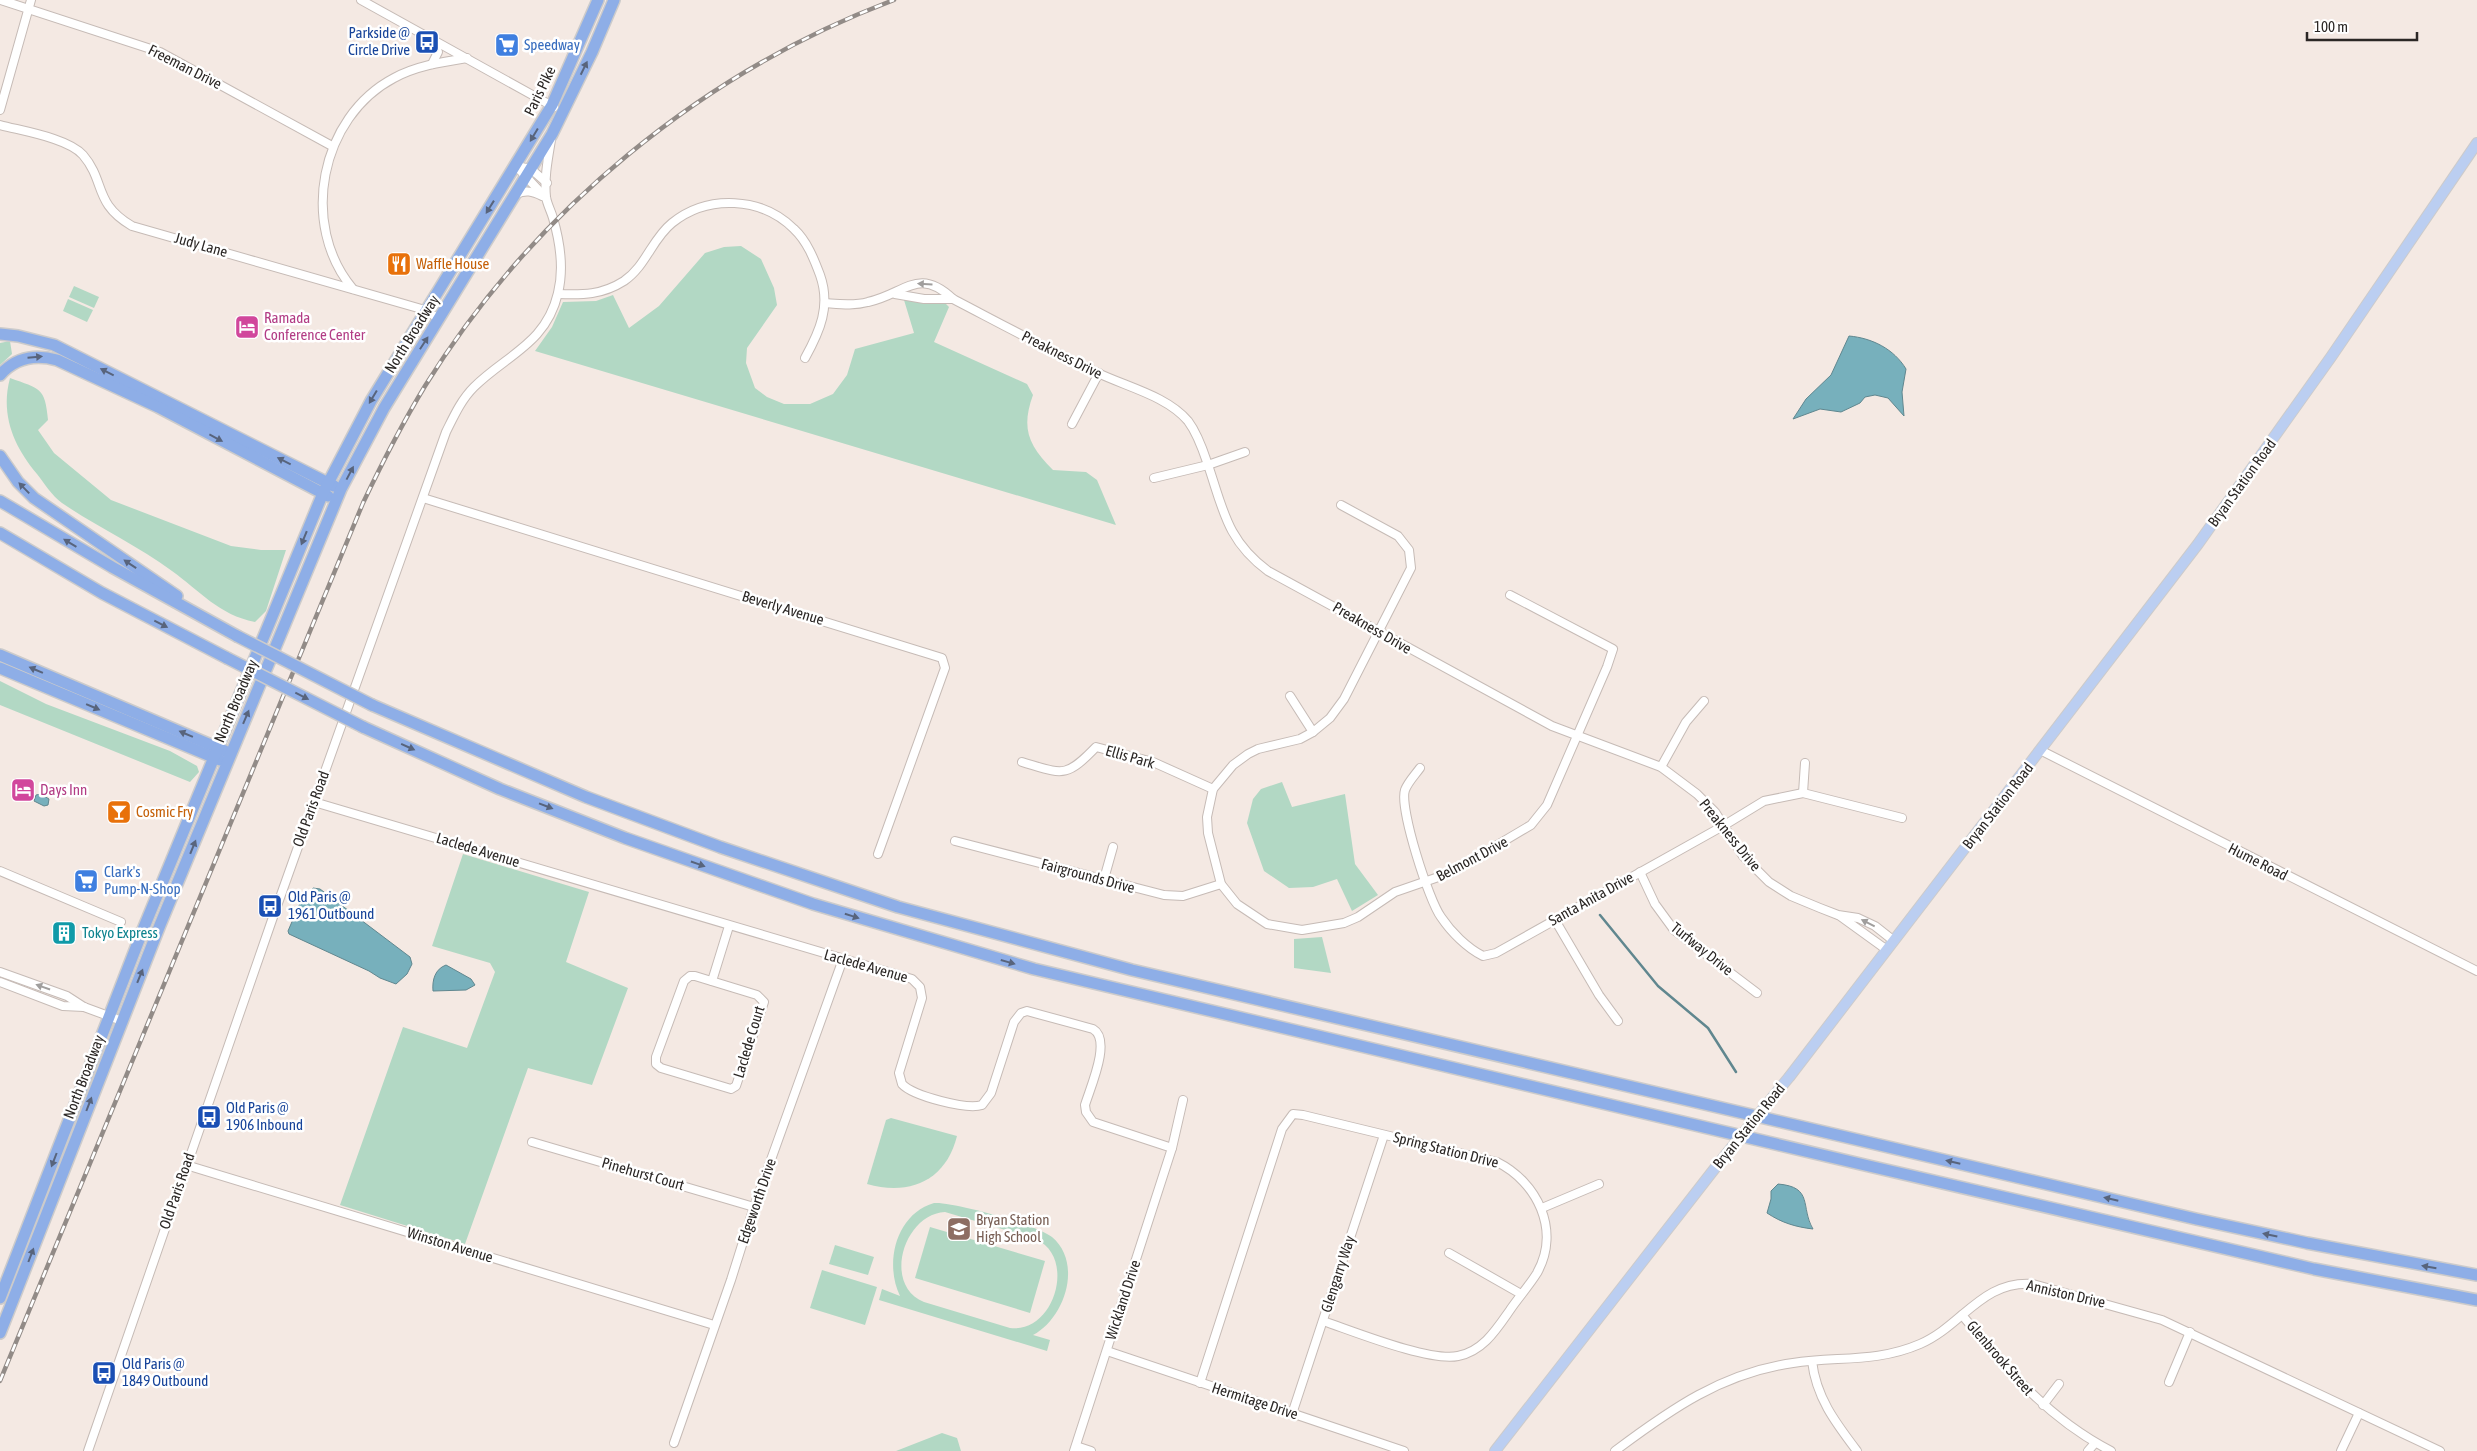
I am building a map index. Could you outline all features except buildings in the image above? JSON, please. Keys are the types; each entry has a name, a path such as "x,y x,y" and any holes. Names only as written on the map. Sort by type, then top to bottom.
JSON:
{"highway":[{"name":"Paris Pike","path":"516,166 552,105 598,0"},
{"name":"Paris Pike","path":"563,111 592,52 614,0"},
{"name":"North Broadway","path":"0,1333 122,1021 339,495 384,408 552,134 563,111"},
{"name":"North Broadway","path":"0,1298 4,1278 109,1016 325,488 366,409 425,310 516,166"},
{"path":"0,334 18,336 54,345 325,488"},
{"path":"0,375 12,364 24,359 46,357 57,360 339,495"},
{"path":"0,456 18,482 34,498 179,597 212,622"},
{"path":"0,501 112,568 237,636 372,705 586,797 829,884 964,926 1132,970 2196,1219 2477,1276"},
{"path":"0,534 102,594 363,727 500,789 626,838 812,904 1034,970 2314,1269 2477,1300"},
{"path":"0,655 215,753"},
{"path":"0,668 229,758"}],"main road":[{"name":"Bryan Station Road","path":"1495,1451 1719,1163 1790,1076 2238,490 2477,143"}],"street":[{"name":"Freeman Drive","path":"1,0 160,52 332,146"},
{"path":"0,110 31,0"},
{"path":"361,0 563,111"},
{"path":"432,64 438,52 434,40"},
{"path":"353,289 334,261 327,238 323,194 332,146 350,116 376,90 394,78 432,64 467,58"},
{"name":"Judy Lane","path":"0,125 63,142 76,149 84,156 93,172 104,202 117,217 132,226 425,310 439,319"},
{"name":"Old Paris Road","path":"88,1451 186,1165 446,432 461,402 487,376 532,341 546,320 558,294 561,276 560,249 546,198 552,134"},
{"path":"516,166 546,183"},
{"name":"Old Paris Road","path":"528,173 546,198"},
{"path":"515,195 525,191 533,191 546,198"},
{"path":"558,294 591,294 612,287 632,275 642,265 660,235 681,216 701,207 733,203 773,213 796,230 814,260 823,284 825,303 821,326 805,358"},
{"name":"Preakness Drive","path":"825,303 867,303 895,294 910,285 931,283 939,286 953,299 1098,373 1169,405 1182,415 1197,434 1232,532 1242,548 1268,571 1378,633 1552,726 1661,767 1697,794 1715,812 1744,856 1769,882 1791,896 1838,915 1858,918 1875,926 1894,941"},
{"name":"Preakness Drive","path":"895,294 924,299 953,299"},
{"path":"1072,424 1098,373"},
{"path":"1154,478 1208,465 1245,452"},
{"name":"Beverly Avenue","path":"423,498 942,658 945,668 878,854"},
{"name":"Belmont Drive","path":"1341,505 1398,536 1409,550 1411,568 1344,699 1330,718 1300,740 1258,749 1248,754 1229,768 1213,789 1208,817 1208,834 1221,884 1238,904 1258,920 1278,927 1302,930 1344,923 1358,917 1395,892 1450,873 1531,826 1547,806 1579,735 1613,649 1510,594"},
{"path":"1290,696 1313,732"},
{"path":"1661,767 1686,722 1704,701"},
{"name":"Ellis Park","path":"1022,762 1051,770 1069,770 1076,767 1096,747 1154,762 1213,789"},
{"name":"Hume Road","path":"2040,750 2477,971"},
{"path":"1803,793 1805,763"},
{"name":"Santa Anita Drive","path":"1420,768 1405,790 1404,803 1414,843 1434,906 1441,918 1460,939 1483,956 1496,953 1764,802 1780,796 1803,793 1902,818"},
{"name":"Laclede Avenue","path":"314,802 912,979 922,992 899,1072 905,1088 968,1108 982,1105 991,1093 1014,1022 1021,1014 1026,1012 1093,1029 1101,1038 1101,1051 1085,1105 1086,1112 1093,1122 1172,1148"},
{"name":"Fairgrounds Drive","path":"955,841 1164,896 1183,896 1221,884"},
{"path":"1104,879 1113,847"},
{"path":"0,871 121,922"},
{"name":"Turfway Drive","path":"1640,872 1655,904 1674,930 1757,993"},
{"name":"Preakness Drive","path":"1838,915 1887,950"},
{"path":"1555,920 1599,995 1618,1020"},
{"path":"712,981 729,926"},
{"name":"Edgeworth Drive","path":"674,1443 754,1207 843,959"},
{"path":"0,972 67,996 84,1007 122,1021"},
{"name":"Laclede Court","path":"690,976 712,981 757,995 764,1002 736,1086 731,1088 661,1068 656,1064 656,1057 684,981 690,976"},
{"path":"0,982 63,1006 84,1007"},
{"name":"Wickland Drive","path":"1075,1448 1172,1148 1183,1100"},
{"name":"Spring Station Drive","path":"1200,1383 1284,1123 1290,1116 1296,1114 1497,1162 1517,1173 1526,1182 1542,1208 1545,1232 1544,1252 1536,1274 1493,1334 1482,1345 1470,1352 1456,1356 1427,1355 1323,1321"},
{"name":"Glengarry Way","path":"1292,1414 1384,1135"},
{"name":"Pinehurst Court","path":"532,1142 754,1207"},
{"name":"Winston Avenue","path":"186,1165 714,1325"},
{"path":"1542,1208 1599,1184"},
{"path":"1449,1252 1521,1294"},
{"path":"4,1278 20,1284"},
{"name":"Anniston Drive","path":"1615,1451 1627,1448 1672,1408 1708,1389 1770,1367 1812,1360 1860,1360 1894,1353 1924,1343 1997,1289 2019,1283 2033,1284 2147,1314 2190,1332 2440,1451"},
{"name":"Glenbrook Street","path":"1962,1315 2014,1378 2042,1405 2095,1443 2111,1451"},
{"path":"2169,1382 2190,1332"},
{"name":"Hermitage Drive","path":"1107,1350 1404,1451"},
{"path":"1812,1360 1814,1377 1822,1402 1856,1451"},
{"path":"2042,1405 2059,1384"},
{"path":"2341,1451 2359,1413"},
{"path":"2088,1451 2095,1443"},
{"path":"1075,1448 1091,1451"}],"green space":[{"path":"741,246 761,259 774,288 777,305 747,348 746,363 755,388 767,397 784,404 810,404 833,394 847,375 855,349 914,333 904,300 945,303 949,307 934,342 1027,384 1033,395 1029,407 1027,427 1029,436 1038,452 1053,470 1086,472 1097,480 1116,525 535,351 552,327 563,302 596,301 613,295 629,328 659,306 705,253 724,247"},
{"path":"74,286 99,297 94,308 69,297"},
{"path":"68,299 93,310 87,322 63,311"},
{"path":"10,341 12,354 0,365 0,343"},
{"path":"10,378 34,387 43,395 48,420 38,430 54,453 111,500 231,546 261,550 286,550 266,611 255,622 231,614 210,601 159,562 58,500 29,464 11,430 7,405"},
{"path":"0,681 46,704 170,751 197,766 199,772 190,782 0,705"},
{"path":"1282,782 1292,807 1345,794 1355,864 1378,895 1352,911 1337,879 1313,887 1289,888 1264,871 1247,823 1253,799 1261,789"},
{"path":"463,854 589,892 566,962 628,988 592,1085 528,1068 465,1244 340,1205 403,1027 467,1048 495,972 490,963 432,946"},
{"path":"1322,937 1331,973 1294,968 1294,939"},
{"path":"891,1118 957,1136 952,1151 935,1174 911,1186 897,1188 867,1184 886,1120"},
{"path":"934,1203 958,1206 1013,1220 1052,1237 1061,1248 1067,1261 1068,1275 1066,1289 1054,1316 1033,1335 1050,1340 1047,1351 879,1300 882,1289 900,1296 895,1283 893,1269 897,1241 902,1229 910,1218 921,1209","holes":["945,1212 1036,1239 1048,1249 1055,1262 1057,1277 1055,1293 1048,1307 1038,1319 1025,1327 1010,1328 924,1302 911,1293 904,1281 901,1267 903,1251 909,1237 919,1225 931,1216"]},
{"path":"930,1227 1045,1261 1030,1313 915,1278"},
{"path":"835,1245 874,1257 868,1275 829,1264"},
{"path":"822,1270 877,1287 865,1325 810,1308"},
{"path":"942,1433 957,1438 961,1451 896,1451"}],"water":[{"path":"1849,336 1866,339 1889,350 1906,369 1902,392 1904,416 1888,398 1875,395 1865,397 1860,403 1841,412 1820,409 1793,419 1806,399 1831,375"},
{"path":"41,794 49,799 48,805 44,806 34,801 36,795"},
{"path":"313,888 320,889 410,957 412,964 407,974 396,984 289,934 288,931 300,903"},
{"path":"446,965 471,979 475,985 466,990 433,991 435,975 439,969"},
{"path":"1778,1184 1797,1189 1801,1194 1813,1229 1789,1224 1767,1213 1771,1191"}],"waterway":[{"path":"1600,915 1658,986 1708,1028 1736,1072"}],"railway":[{"path":"0,1381 363,503 392,444 425,386 468,322 517,262 570,206 628,155 690,108 755,66 823,30 894,0"}],"place":[{"name":"Parkside @ Circle Drive","path":"427,42"},
{"name":"Speedway","path":"507,45"},
{"name":"Waffle House","path":"399,264"},
{"name":"Ramada Conference Center","path":"247,327"},
{"name":"Days Inn","path":"23,790"},
{"name":"Cosmic Fry","path":"119,812"},
{"name":"Clark's Pump-N-Shop","path":"86,881"},
{"name":"Old Paris @ 1961 Outbound","path":"270,906"},
{"name":"Tokyo Express","path":"64,933"},
{"name":"Old Paris @ 1906 Inbound","path":"209,1117"},
{"name":"Bryan Station High School","path":"959,1229"},
{"name":"Old Paris @ 1849 Outbound","path":"104,1373"}]}
